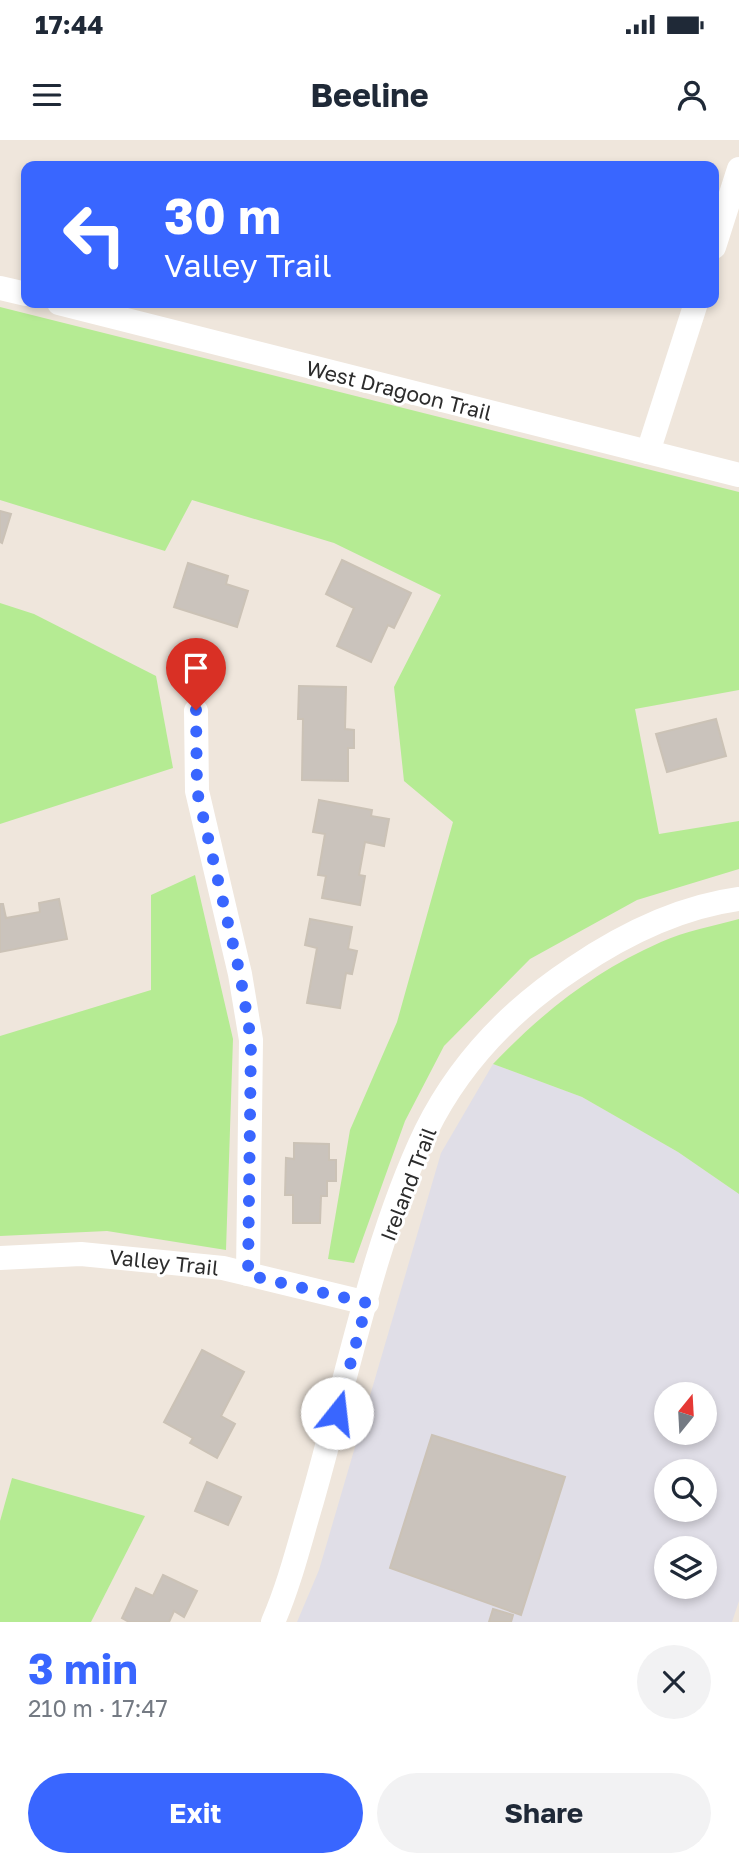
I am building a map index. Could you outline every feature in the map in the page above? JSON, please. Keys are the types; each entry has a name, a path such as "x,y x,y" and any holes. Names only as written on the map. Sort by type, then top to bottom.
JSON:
{"street":[{"path":"719,231 739,169"},
{"path":"0,288 21,293"},
{"name":"West Dragoon Trail","path":"79,308 739,475"},
{"path":"648,452 694,308"},
{"path":"196,710 197,791 240,974 251,1040 248,1275"},
{"name":"Ireland Trail","path":"273,1622 296,1556 367,1303 402,1190 427,1131 457,1081 489,1039 553,982 614,941 707,906 739,899"},
{"name":"Valley Trail","path":"0,1258 80,1254 223,1268 367,1303"}],"shaded area":[{"path":"493,1064 582,1097 678,1152 739,1194 739,1601 732,1622 297,1622 319,1570 441,1153"}],"green space":[{"path":"0,307 739,492 739,690 635,709 659,834 739,821 739,869 637,900 530,959 444,1046 405,1121 354,1263 328,1259 350,1130 397,1022 453,822 404,781 394,687 441,595 334,543 192,500 165,551 0,500"},
{"path":"0,603 34,614 156,676 173,768 0,824"},
{"path":"195,875 233,1039 226,1250 107,1231 0,1236 0,1036 151,990 151,895"},
{"path":"739,919 739,1194 678,1152 582,1097 493,1064 551,1010 613,966 670,938"},
{"path":"12,1478 145,1516 91,1622 0,1622 0,1521"}],"building":[{"path":"0,511 11,514 2,543 0,542"},
{"path":"342,560 411,593 394,628 388,625 371,662 337,646 354,608 326,594"},
{"path":"188,563 228,576 226,584 248,591 237,627 174,607"},
{"path":"299,686 346,687 345,729 354,730 354,748 348,748 348,781 302,780 303,719 298,719"},
{"path":"716,719 726,756 667,772 656,734"},
{"path":"319,800 372,810 371,816 389,819 384,846 365,842 359,875 365,876 360,905 322,898 326,876 318,875 325,834 313,832"},
{"path":"59,899 67,939 0,952 0,904 3,904 6,918 40,912 39,903"},
{"path":"310,919 352,927 348,949 357,951 352,974 346,973 340,1008 307,1003 317,948 305,945"},
{"path":"294,1143 329,1144 329,1160 336,1160 336,1181 327,1181 327,1196 321,1196 320,1223 293,1223 293,1195 285,1195 286,1158 294,1159"},
{"path":"202,1350 244,1372 221,1416 235,1424 217,1458 190,1443 193,1438 164,1422"},
{"path":"432,1435 565,1477 521,1615 390,1568"},
{"path":"207,1482 241,1497 228,1525 195,1511"},
{"path":"163,1575 197,1591 184,1617 174,1611 169,1622 129,1622 122,1618 136,1588 153,1596"},
{"path":"493,1609 513,1615 511,1622 489,1622"}],"route":[{"path":"196,710 197,791 240,974 251,1040 248,1275 367,1303 337,1413"}]}
